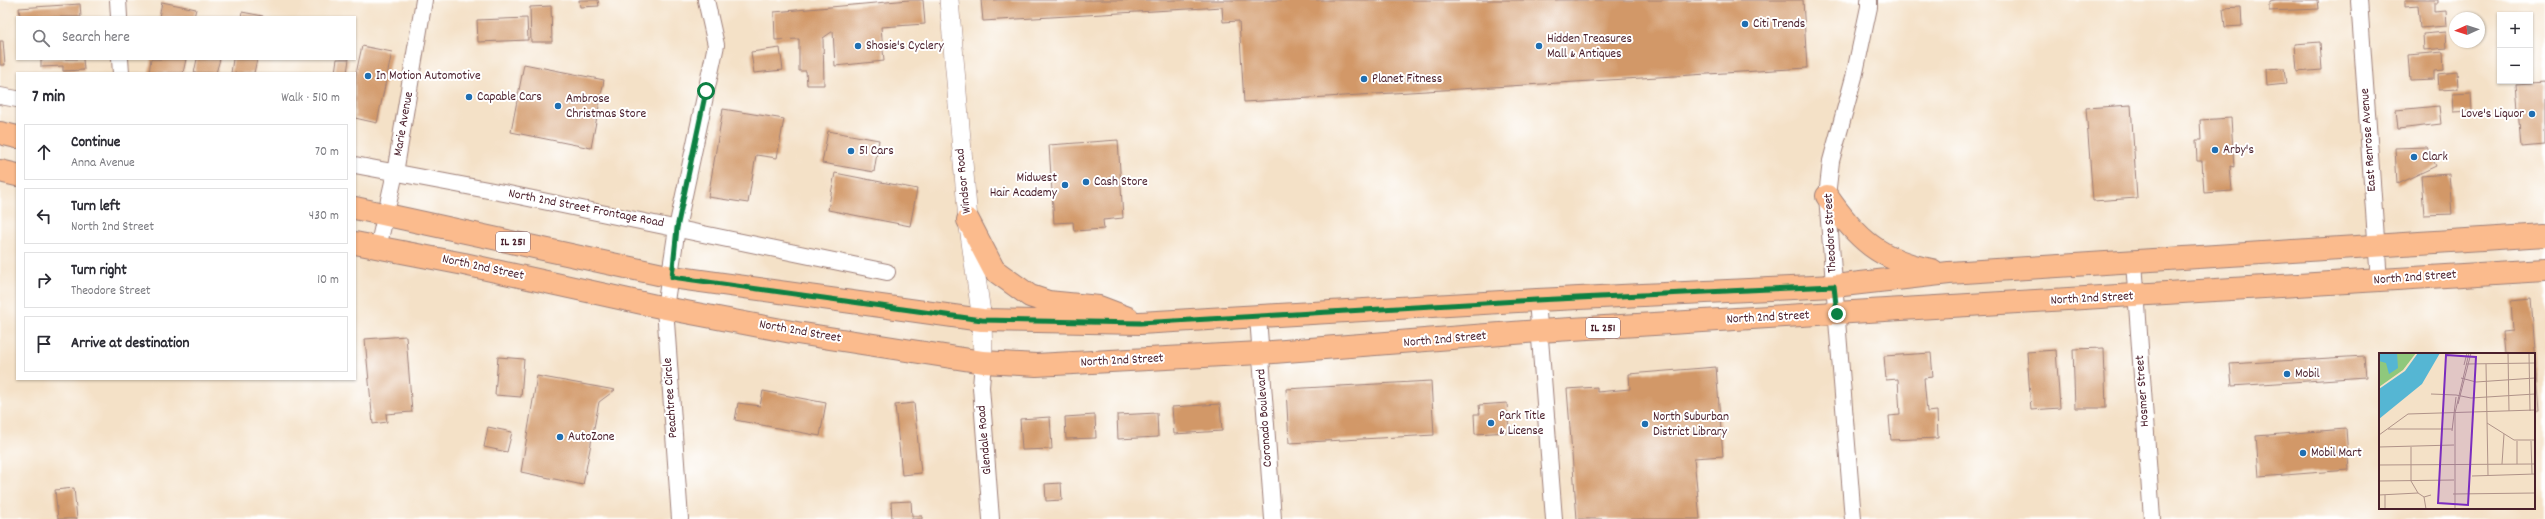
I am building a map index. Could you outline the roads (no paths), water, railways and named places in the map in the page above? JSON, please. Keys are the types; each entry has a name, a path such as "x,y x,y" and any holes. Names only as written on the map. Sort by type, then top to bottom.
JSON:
{"main road":[{"path":"0,133 16,137"},
{"path":"0,171 16,175"},
{"path":"1827,196 1859,237 1877,249 1897,261 1914,267 1949,273"},
{"name":"IL 251","path":"356,208 672,277 982,320 1140,323 1536,300 1834,286 1949,273 2545,235"},
{"path":"968,220 994,270 1030,296 1048,302 1099,307 1140,323"},
{"name":"North 2nd Street","path":"356,243 464,264 665,308 797,333 983,362 1036,365 1260,353 1539,331 2545,270"}],"street":[{"path":"118,0 119,16"},
{"name":"Marie Avenue","path":"378,248 396,173 424,0"},
{"name":"Peachtree Circle","path":"680,519 665,308 672,277 677,228 716,45 706,0"},
{"name":"Windsor Road","path":"949,0 968,220 982,320 983,362"},
{"name":"Theodore Street","path":"1853,519 1827,196 1831,161 1854,77 1869,8 1869,0"},
{"name":"East Renrose Avenue","path":"2360,0 2379,281"},
{"path":"120,60 120,72"},
{"path":"0,96 16,99"},
{"name":"North 2nd Street Frontage Road","path":"356,165 677,228 887,272"},
{"name":"Hosmer Street","path":"2134,262 2152,519"},
{"path":"1536,300 1554,519"},
{"name":"Coronado Boulevard","path":"1258,317 1273,519"},
{"name":"Glendale Road","path":"983,362 981,387 991,519"}],"place":[{"name":"Citi Trends","path":"1745,24"},
{"name":"Shosie's Cyclery","path":"858,46"},
{"name":"Hidden Treasures Mall & Antiques","path":"1539,46"},
{"name":"In Motion Automotive","path":"368,76"},
{"name":"Planet Fitness","path":"1364,79"},
{"name":"Capable Cars","path":"469,97"},
{"name":"Ambrose Christmas Store","path":"558,106"},
{"name":"Love's Liquor","path":"2532,114"},
{"name":"Arby's","path":"2215,150"},
{"name":"51 Cars","path":"851,151"},
{"name":"Clark","path":"2414,157"},
{"name":"Cash Store","path":"1086,182"},
{"name":"Midwest Hair Academy","path":"1065,185"},
{"name":"Mobil","path":"2287,374"},
{"name":"Park Title & License","path":"1491,423"},
{"name":"North Suburban District Library","path":"1645,424"},
{"name":"AutoZone","path":"560,437"},
{"name":"Mobil Mart","path":"2303,453"}]}
